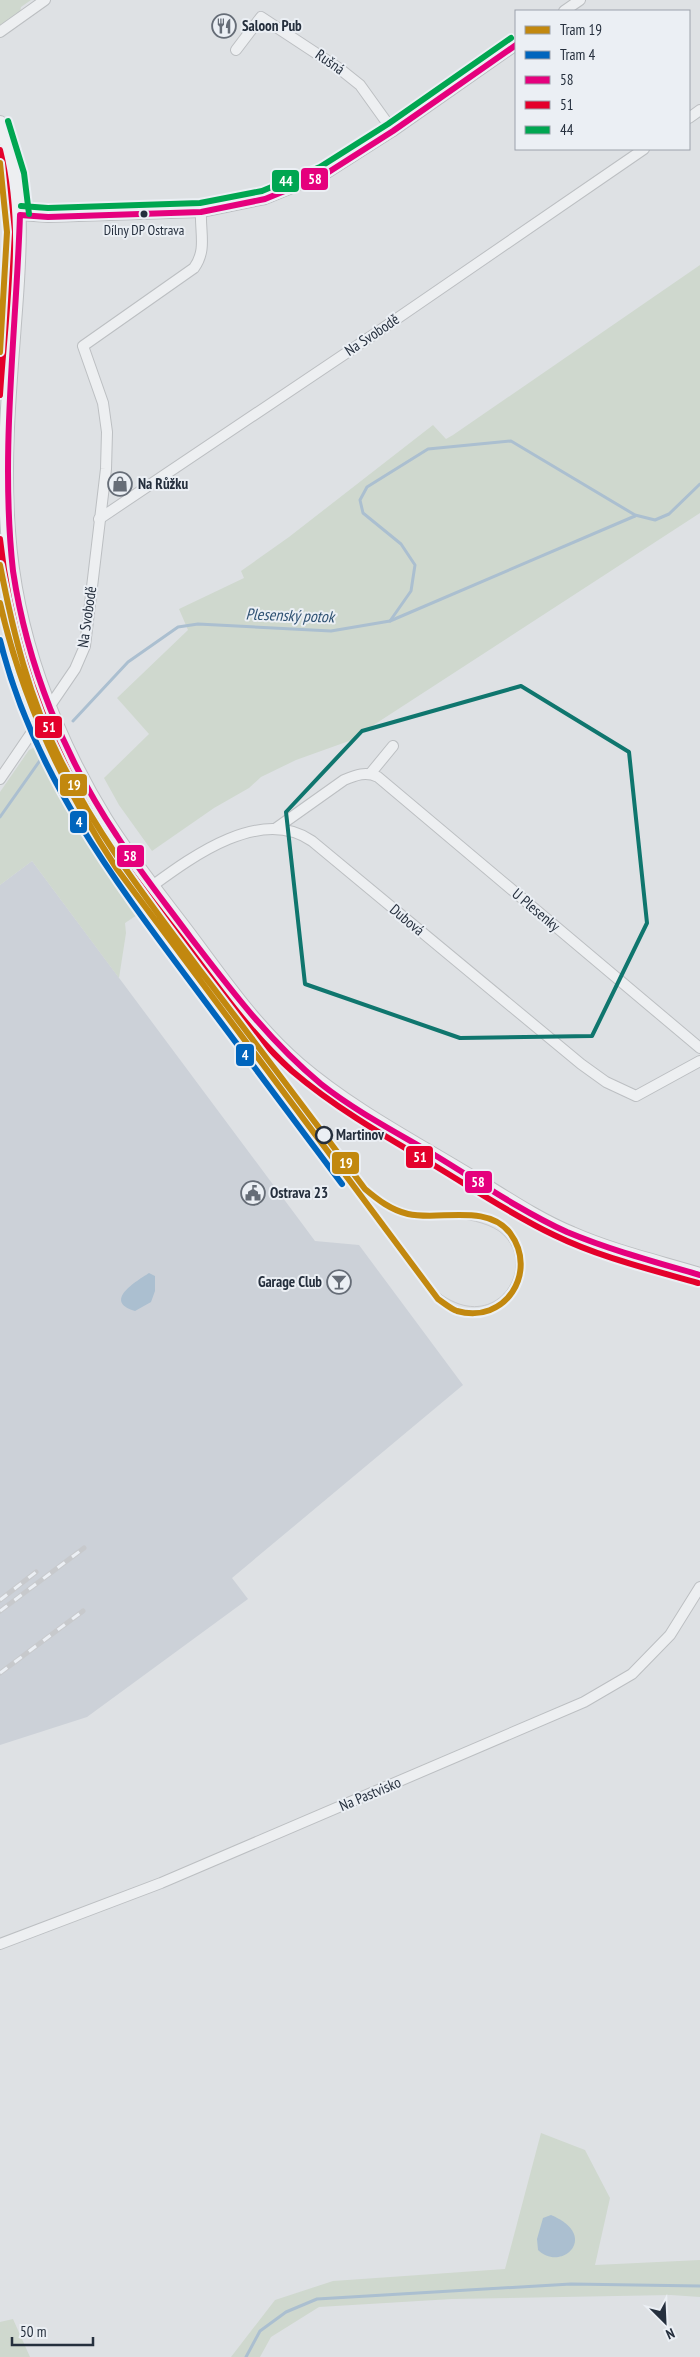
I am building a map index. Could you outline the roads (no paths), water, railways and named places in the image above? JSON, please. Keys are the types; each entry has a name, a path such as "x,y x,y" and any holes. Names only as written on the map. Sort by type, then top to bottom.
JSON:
{"street":[{"path":"0,32 46,0"},
{"path":"565,10 580,0"},
{"name":"Rušná","path":"236,50 261,17 340,69 360,85 393,131"},
{"path":"20,215 48,217 201,212 249,203 293,189 324,175 393,131 515,46"},
{"path":"0,122 16,175 20,215 6,438 7,516 10,557 23,625 49,706 85,784 107,822 152,886 253,1018 298,1064 344,1100 564,1230 606,1246 700,1275"},
{"name":"Na Svobodě","path":"99,519 384,328 643,150"},
{"name":"Na Svobodě","path":"0,779 75,669 85,646 106,469 107,432 103,403 83,346 194,268 201,259 203,247 201,212"},
{"path":"275,829 344,780 357,775 370,774 393,746"},
{"name":"U Plesenky","path":"370,774 378,777 700,1048"},
{"name":"Dubová","path":"152,886 206,849 227,839 275,829 295,832 312,841 594,1074 636,1096 700,1061"},
{"name":"Na Pastvisko","path":"0,1944 161,1883 584,1702 632,1674 670,1635 700,1587"}],"water":[{"path":"149,1273 155,1276 155,1291 151,1302 135,1311 126,1307 122,1302 125,1291"},
{"path":"551,2215 566,2223 573,2233 575,2241 572,2249 565,2255 557,2257 547,2256 538,2250 537,2239 543,2218"}],"waterway":[{"name":"Plesenský potok","path":"73,721 128,662 178,627 198,624 331,631 390,621 411,591 415,565 401,544 363,513 360,500 367,487 428,449 511,441 635,515 655,520 669,514 700,484"},
{"path":"390,621 635,516"},
{"name":"Plesenský potok","path":"0,817 41,759"},
{"path":"246,2357 260,2331 286,2312 317,2299 571,2284 700,2286"}],"tram line":[{"name":"19","path":"0,163 7,232 0,352"},
{"name":"19","path":"0,565 10,615 23,664 39,712 60,759 107,841 180,944 365,1189 385,1204 408,1214 420,1216 462,1215 489,1218 500,1224 510,1233 518,1248 521,1264 519,1279 503,1303 490,1310 474,1313 457,1311 438,1299 117,869 79,806 46,741 20,674 0,603"},
{"name":"4","path":"0,640 14,688 32,734 78,822 105,864 162,944 342,1184"},
{"path":"421,1276 446,1298 468,1306 488,1305 503,1295 513,1280 516,1263 512,1246 499,1231 482,1223 451,1217"}],"railway":[{"path":"0,1611 84,1548"},
{"path":"0,1600 36,1572"},
{"path":"0,1673 83,1611"}],"place":[{"name":"Saloon Pub","path":"224,26"},
{"name":"Dílny DP Ostrava","path":"144,214"},
{"name":"Na Růžku","path":"120,484"},
{"name":"Martinov","path":"324,1135"},
{"name":"Ostrava 23","path":"253,1193"},
{"name":"Garage Club","path":"339,1282"}]}
